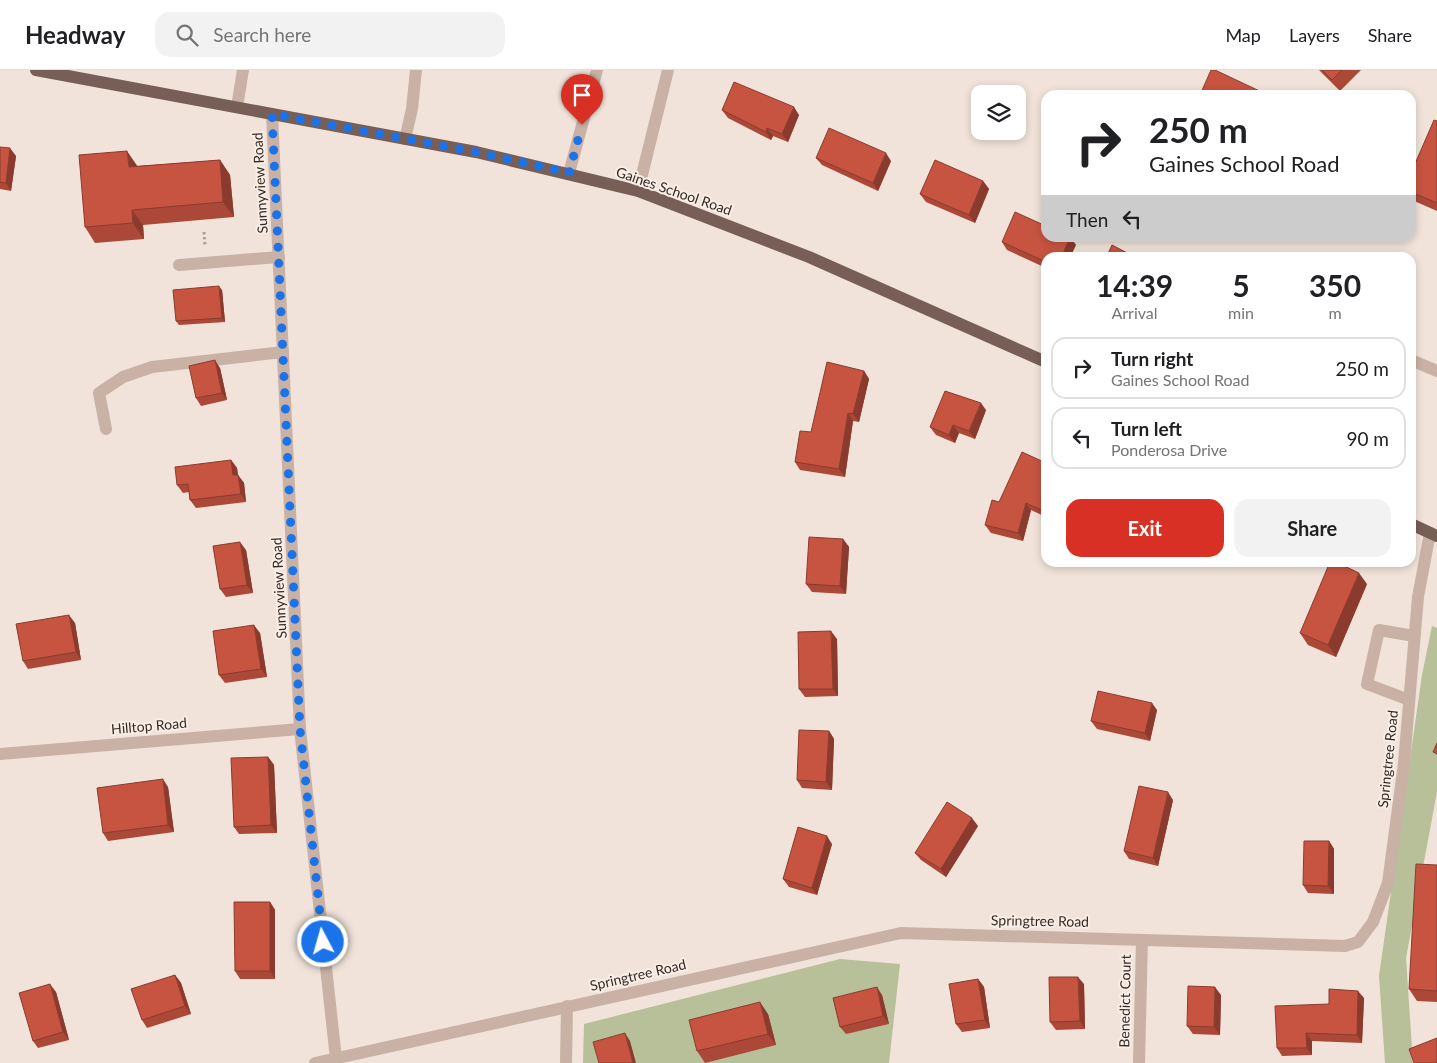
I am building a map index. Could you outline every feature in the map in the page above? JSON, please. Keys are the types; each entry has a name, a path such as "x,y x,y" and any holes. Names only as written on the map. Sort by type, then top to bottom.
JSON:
{"main road":[{"name":"Gaines School Road","path":"36,70 476,152 638,191 809,257 1041,360"},
{"path":"1416,526 1433,534"}],"street":[{"path":"237,107 243,70"},
{"path":"405,138 412,109 416,70"},
{"path":"569,173 596,70"},
{"path":"638,191 668,70"},
{"name":"Sunnyview Road","path":"272,114 300,729 336,1059"},
{"path":"179,264 279,257"},
{"path":"106,429 99,393 123,377 152,367 283,352"},
{"path":"1416,362 1437,371"},
{"name":"Springtree Road","path":"315,1063 901,933 1345,946 1358,942 1374,922 1388,884 1409,700 1418,597 1433,534"},
{"path":"1409,700 1367,684 1380,630 1414,636"},
{"name":"Hilltop Road","path":"0,754 300,729"},
{"name":"Benedict Court","path":"1139,1063 1142,940"},
{"path":"566,1063 567,1006"}],"green space":[{"path":"1432,626 1437,628 1437,792 1406,958 1413,1063 1385,1063 1379,976 1422,675"},
{"path":"840,959 900,964 889,1063 583,1063 584,1024"}],"building":[{"path":"1211,70 1215,70 1257,90 1202,90"},
{"path":"1322,70 1342,70 1332,80"},
{"path":"734,82 794,107 782,134 767,128 766,132 722,110"},
{"path":"1434,120 1437,121 1437,203 1416,194 1416,161"},
{"path":"829,128 886,153 873,183 816,158"},
{"path":"0,147 10,148 6,183 0,182"},
{"path":"127,151 129,167 220,160 223,202 132,210 133,223 85,227 79,155"},
{"path":"935,160 983,181 969,215 920,194"},
{"path":"1015,212 1041,224 1041,242 1068,242 1064,252 1041,252 1041,260 1002,242"},
{"path":"1112,245 1125,252 1109,252"},
{"path":"219,286 222,318 176,321 173,290"},
{"path":"215,360 222,393 196,398 189,366"},
{"path":"827,362 864,371 853,414 848,413 839,469 795,462 800,431 811,432"},
{"path":"945,391 981,403 969,431 953,425 949,435 930,427"},
{"path":"1022,452 1041,461 1041,510 1026,503 1018,533 985,525 992,500 999,502"},
{"path":"231,460 233,475 238,475 241,494 190,500 188,484 177,485 175,467"},
{"path":"809,537 843,539 840,586 806,584"},
{"path":"240,542 247,585 220,589 213,546"},
{"path":"1328,567 1346,567 1359,573 1328,645 1300,633"},
{"path":"69,615 76,652 23,661 16,624"},
{"path":"254,625 261,669 219,675 213,631"},
{"path":"831,631 833,689 799,689 798,632"},
{"path":"1098,691 1152,703 1145,733 1091,721"},
{"path":"799,730 829,731 826,782 797,780"},
{"path":"1437,743 1437,754 1433,752"},
{"path":"268,757 271,825 234,827 231,758"},
{"path":"163,779 168,825 103,833 97,788"},
{"path":"1139,786 1168,792 1153,858 1124,851"},
{"path":"947,802 972,818 941,869 915,853"},
{"path":"798,827 827,836 812,888 783,879"},
{"path":"1304,841 1329,841 1328,886 1303,885"},
{"path":"1416,864 1437,865 1437,991 1409,989"},
{"path":"234,902 270,902 270,971 235,971"},
{"path":"175,975 185,1006 142,1020 131,989"},
{"path":"1049,977 1078,977 1080,1021 1050,1022"},
{"path":"978,979 985,1020 956,1024 949,984"},
{"path":"50,984 63,1032 33,1041 19,993"},
{"path":"1188,986 1215,987 1214,1027 1187,1026"},
{"path":"877,987 883,1016 840,1027 833,998"},
{"path":"1329,989 1358,991 1357,1035 1306,1033 1307,1048 1277,1048 1275,1006 1329,1004"},
{"path":"760,1002 768,1034 697,1051 689,1020"},
{"path":"625,1033 633,1063 599,1063 593,1042"},
{"path":"1437,1038 1437,1063 1414,1063 1409,1049"}],"route":[{"path":"323,942 300,729 272,114 476,152 569,173 582,125"}]}
